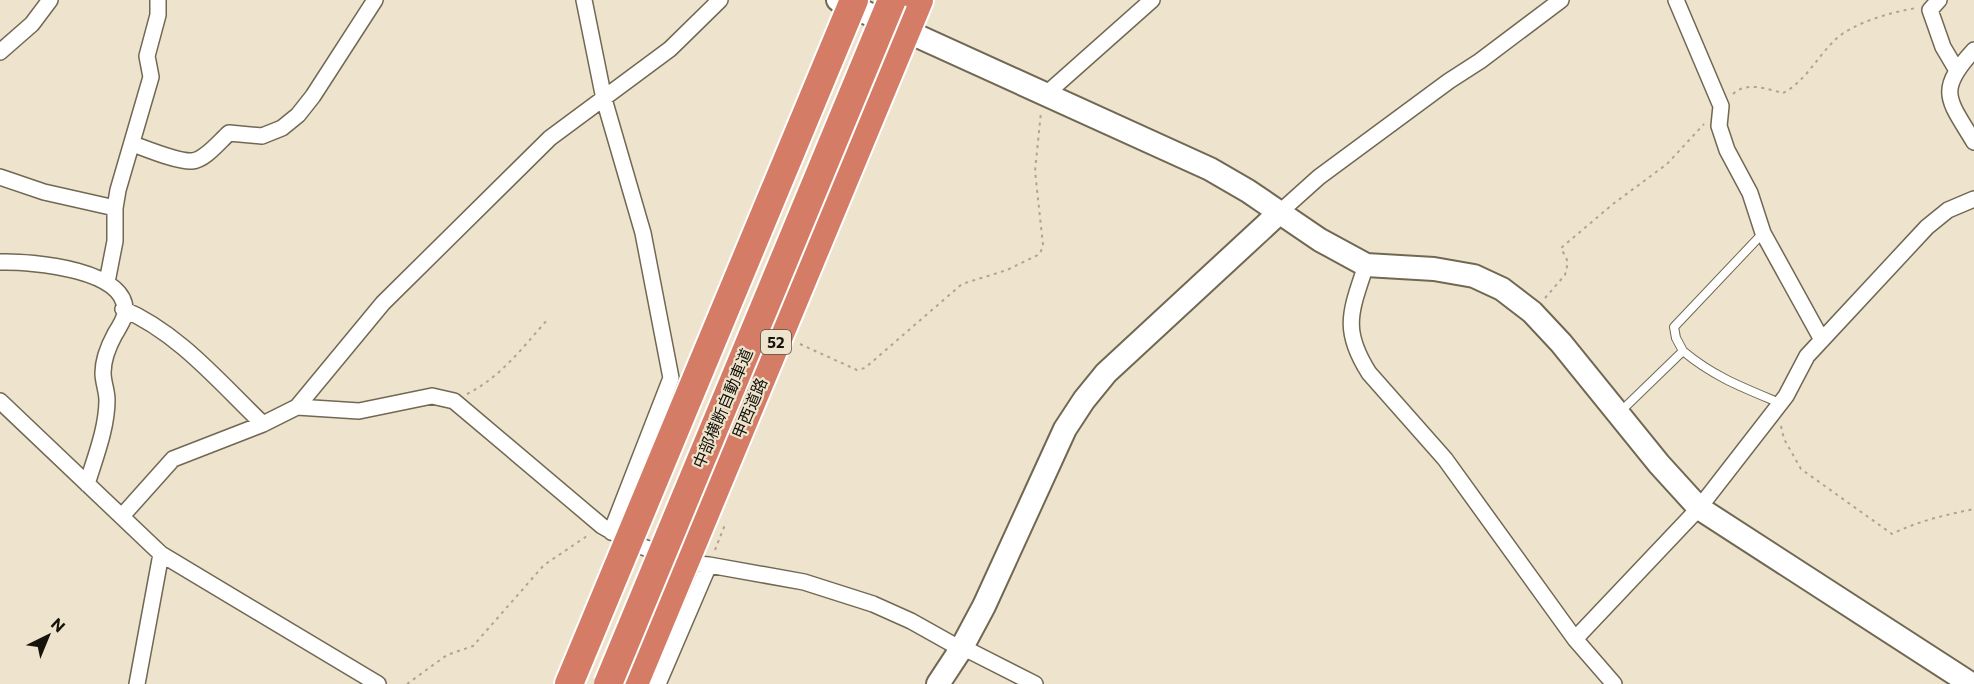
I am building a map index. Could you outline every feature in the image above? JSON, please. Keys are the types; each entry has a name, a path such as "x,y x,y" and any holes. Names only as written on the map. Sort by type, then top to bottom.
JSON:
{"highway":[{"name":"中部横断自動車道","path":"608,684 892,0"},
{"name":"中部横断自動車道","path":"620,684 903,0"},
{"name":"甲西道路","path":"634,684 696,564 920,0"},
{"path":"569,684 614,533 848,2"}],"street":[{"path":"0,52 32,24 51,0"},
{"path":"106,282 115,241 115,208 118,190 151,77 147,56 158,15 158,0"},
{"path":"133,144 166,156 192,161 204,156 229,133 262,136 282,128 298,115 313,96 375,0"},
{"path":"584,0 604,99 643,233 671,378 614,533"},
{"path":"122,516 173,459 263,424 297,407 383,303 550,138 670,49 720,0"},
{"path":"1045,95 1152,0"},
{"path":"938,684 961,649 984,606 1065,429 1084,400 1106,373 1319,177 1561,0"},
{"path":"1676,0 1721,106 1719,126 1727,150 1750,194 1763,233 1822,340"},
{"path":"1939,0 1930,10 1943,47 1956,69"},
{"path":"848,2 906,31 1210,169 1280,212 1320,240 1366,265 1434,269 1474,276 1502,289 1532,312 1561,343 1618,414 1699,508 1971,684"},
{"path":"1974,50 1956,69 1949,86 1950,99 1974,142"},
{"path":"0,177 44,192 115,208"},
{"path":"1575,639 1699,508 1778,406 1807,356 1927,227 1948,210 1974,199"},
{"path":"0,262 24,261 96,276 119,294 124,317 106,356 103,373 107,400 104,421 87,484"},
{"path":"1366,265 1353,305 1350,324 1352,340 1359,357 1369,373 1445,459 1575,639 1613,683"},
{"path":"123,309 145,318 168,334 263,424"},
{"path":"297,407 359,411 432,396 454,401 614,533 696,564 804,582 873,604 1035,684"},
{"path":"2,410 87,484 161,554 378,684"},
{"path":"137,684 161,554"},
{"path":"658,684 696,564"}],"lane":[{"path":"1763,233 1674,327 1676,338 1683,351 1703,367 1725,381 1778,406"},
{"path":"1618,414 1683,351"}],"path":[{"path":"798,343 857,370 865,368 962,284 1007,270 1040,254 1043,245 1035,171 1041,104 1045,95"},
{"path":"454,401 483,386 502,371 548,319"},
{"path":"1778,406 1784,439 1801,469 1892,534 1932,517 1974,509"},
{"path":"696,564 727,521"},
{"path":"407,684 447,655 473,646 544,565 614,533"}]}
